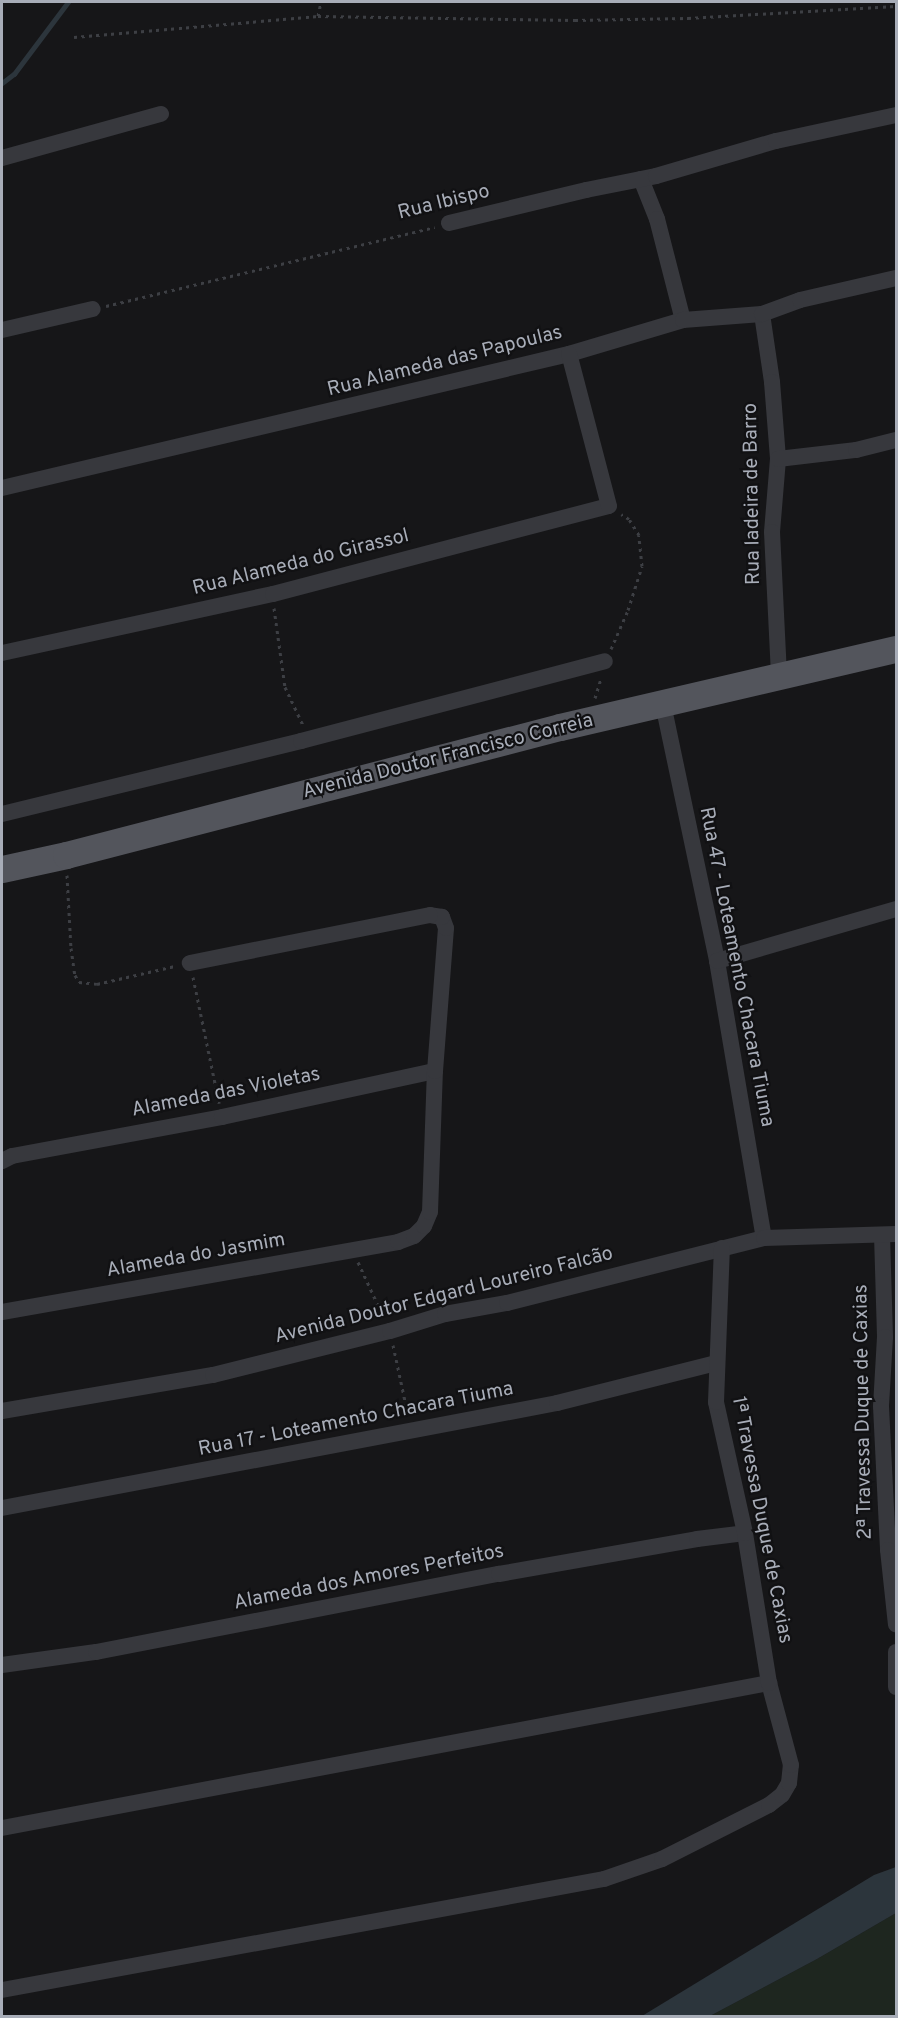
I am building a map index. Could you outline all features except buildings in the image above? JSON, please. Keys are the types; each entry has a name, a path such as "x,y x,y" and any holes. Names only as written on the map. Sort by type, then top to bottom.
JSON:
{"main road":[{"name":"Avenida Doutor Francisco Correia","path":"2,869 66,855 779,674 897,649"}],"street":[{"path":"2,158 161,114"},
{"name":"Rua Ibispo","path":"449,224 641,179 776,141 897,116"},
{"path":"641,179 657,219 683,320"},
{"name":"Rua Alameda das Papoulas","path":"2,488 569,354 683,320 762,314 800,300 897,278"},
{"path":"2,330 93,309"},
{"name":"Rua ladeira de Barro","path":"762,314 772,382 778,459 772,532 779,674"},
{"path":"569,354 609,506"},
{"path":"778,459 856,450 897,440"},
{"name":"Rua Alameda do Girassol","path":"2,653 273,594 609,506"},
{"path":"2,814 313,738 605,661"},
{"name":"Rua 47 - Loteamento Chacara Tiuma","path":"663,704 717,961 764,1238"},
{"path":"717,961 897,909"},
{"path":"190,963 430,915 442,917 446,928 435,1071"},
{"name":"Alameda das Violetas","path":"2,1161 24,1153 222,1117 435,1071"},
{"name":"Alameda do Jasmim","path":"2,1312 398,1242 420,1232 430,1212 435,1071"},
{"name":"Avenida Doutor Edgard Loureiro Falcão","path":"2,1411 213,1375 390,1331 445,1314 507,1303 764,1238 889,1234"},
{"name":"2ª Travessa Duque de Caxias","path":"889,1234 881,1406 888,1550 897,1625"},
{"name":"1ª Travessa Duque de Caxias","path":"2,1990 604,1879 662,1859 769,1805 782,1795 789,1783 791,1765 769,1683 745,1533 716,1402 722,1248"},
{"name":"Rua 17 - Loteamento Chacara Tiuma","path":"2,1508 557,1403 716,1363"},
{"name":"Alameda dos Amores Perfeitos","path":"2,1665 96,1652 499,1574 697,1539 745,1533"},
{"path":"897,1652 897,1687"},
{"path":"2,1828 769,1683"}],"path":[{"path":"318,16 321,2"},
{"path":"74,37 318,16 575,20 688,18 897,6"},
{"name":"Rua Ibispo","path":"93,309 449,224"},
{"path":"590,721 605,661 628,610 642,566 639,534 629,519 609,506"},
{"path":"273,594 285,687 300,719 313,738"},
{"path":"66,855 71,948 75,975 79,981 97,984 190,963 222,1117"}],"shaded area":[{"path":"896,1867 896,1913 817,1959 710,2016 642,2016 874,1875"},
{"path":"896,1913 896,2016 710,2016 817,1959"}],"waterway":[{"path":"2,83 14,74 68,2"}]}
